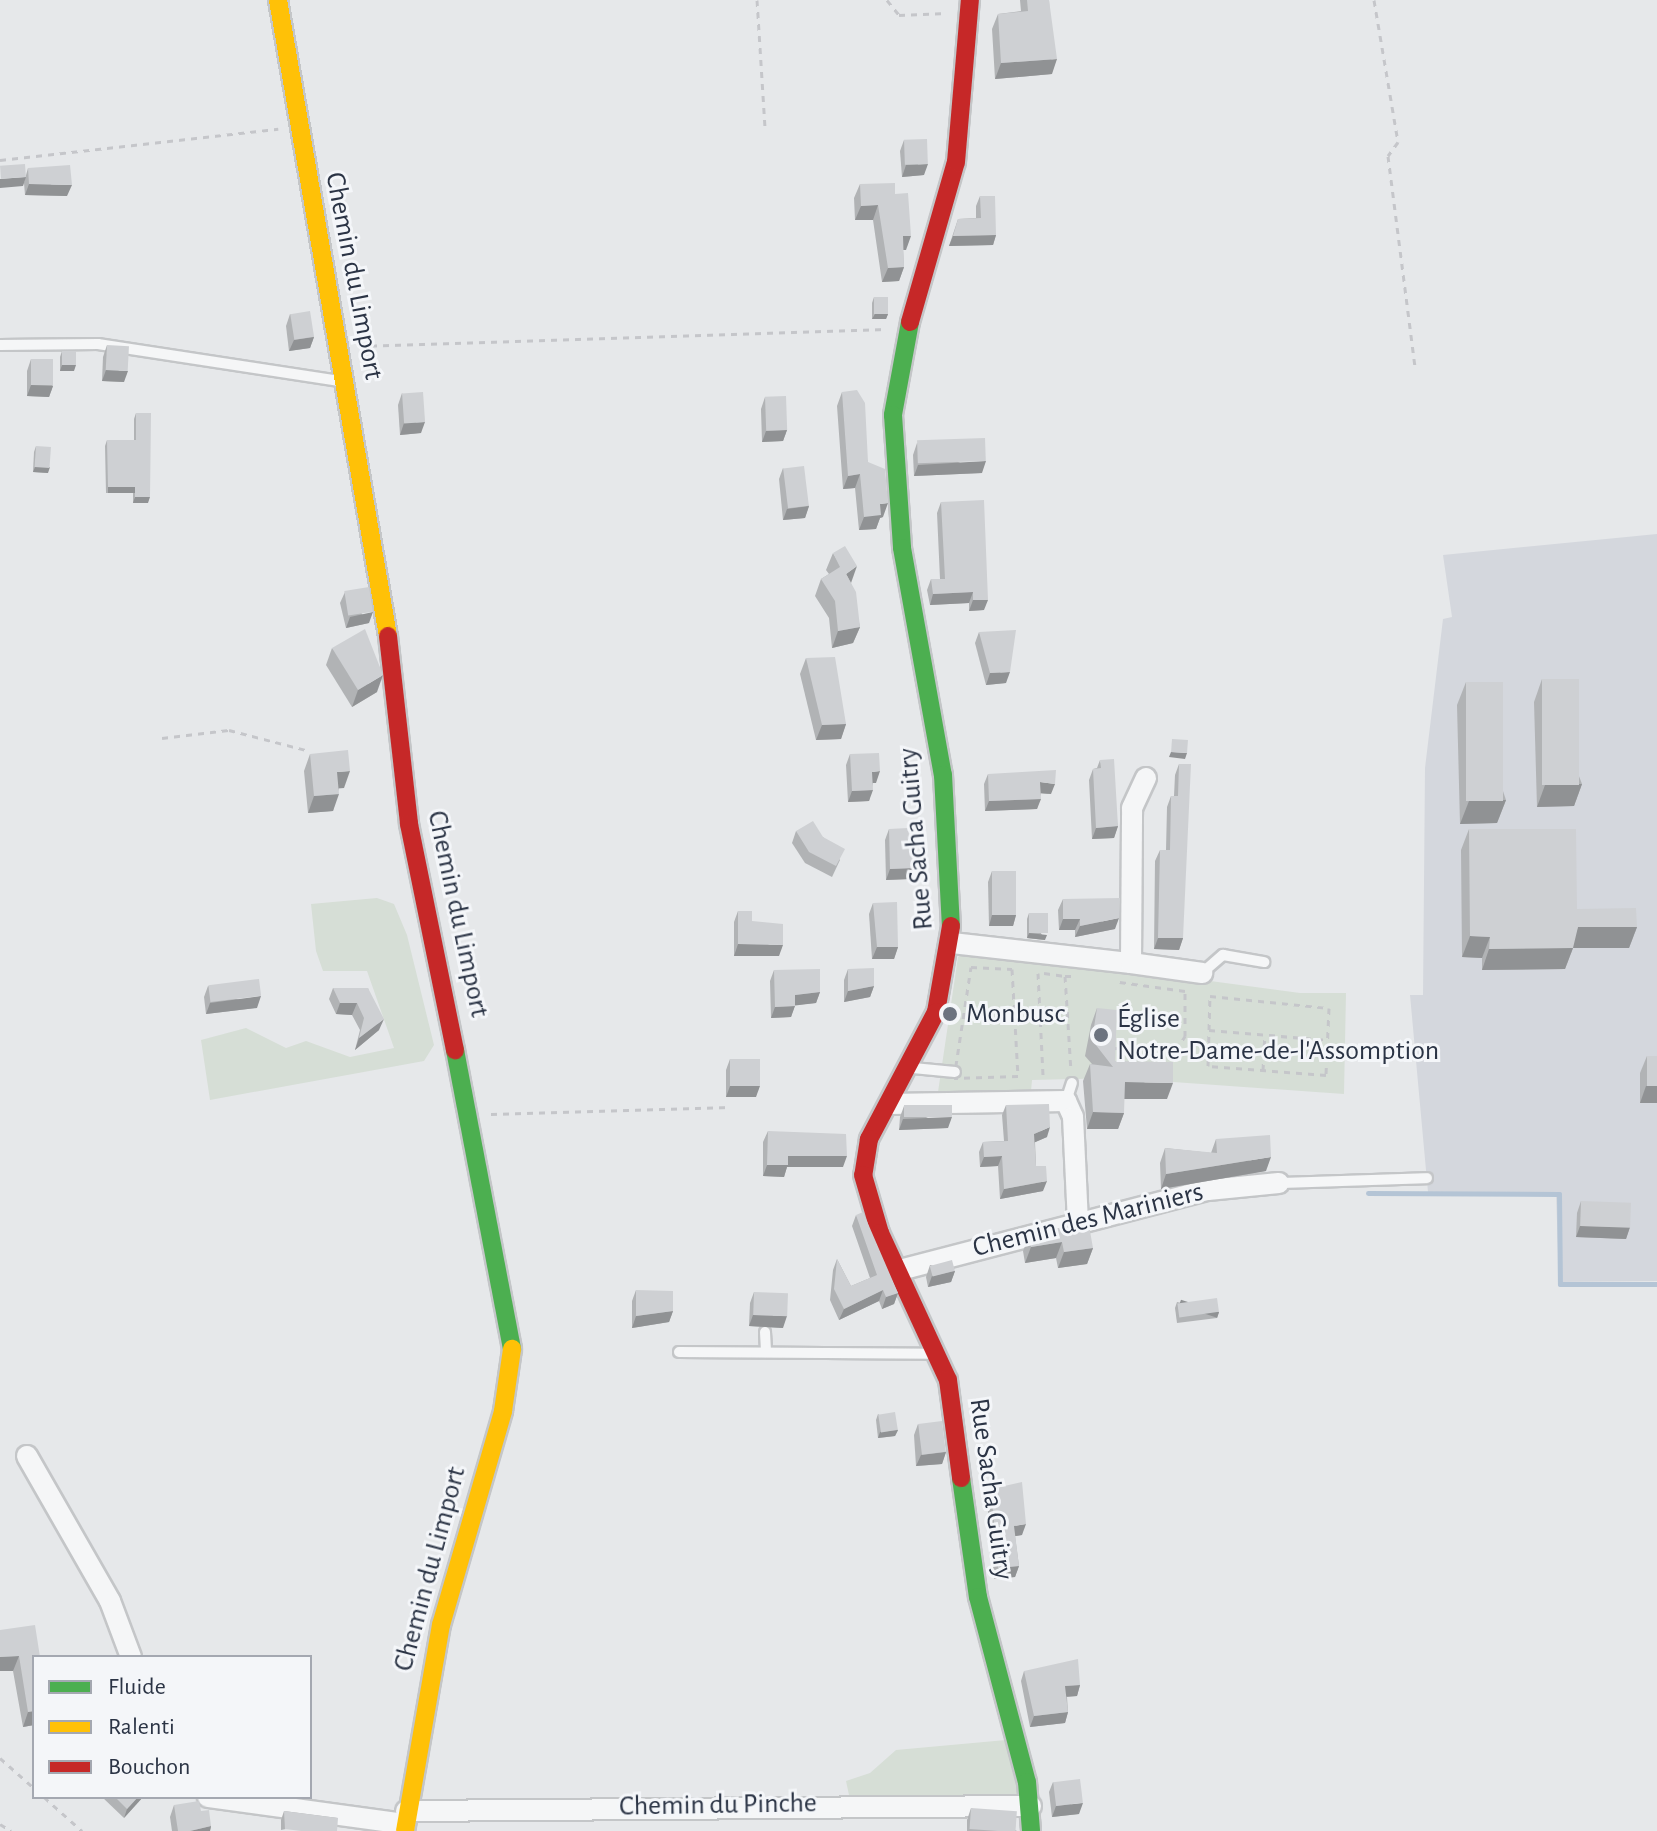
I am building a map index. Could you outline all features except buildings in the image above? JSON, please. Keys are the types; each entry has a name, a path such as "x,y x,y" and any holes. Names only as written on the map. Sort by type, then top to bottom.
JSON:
{"street":[{"name":"Chemin du Limport","path":"278,0 295,119 343,347 386,620 412,839 474,1114 514,1337 510,1382 458,1554 405,1822"},
{"name":"Rue Sacha Guitry","path":"970,5 956,162 908,329 895,393 894,463 943,775 952,943 936,1012 913,1068 869,1139 863,1175 900,1270 940,1354 978,1597 1031,1806 1031,1831"},
{"path":"1131,963 1132,808 1146,778"},
{"path":"952,943 1202,973"},
{"path":"890,1104 1069,1092 1078,1223"},
{"name":"Chemin des Mariniers","path":"900,1270 1208,1190 1279,1183"},
{"path":"27,1456 110,1601 130,1655"},
{"name":"Chemin du Pinche","path":"224,1799 405,1822 1031,1806"}],"lane":[{"path":"0,345 98,344 347,382"},
{"path":"1202,973 1223,955 1264,962"},
{"path":"913,1068 955,1072"},
{"path":"1279,1183 1427,1178"},
{"path":"765,1332 766,1352"},
{"path":"679,1352 940,1354"}],"path":[{"path":"757,0 765,126"},
{"path":"887,0 908,16 970,5"},
{"path":"1374,0 1398,142 1388,156 1415,368"},
{"path":"0,160 271,134 295,119"},
{"path":"343,347 908,329"},
{"path":"162,738 229,730 306,750"},
{"path":"1012,969 1018,1076 954,1078 971,967 1012,969 1079,976"},
{"path":"1038,973 1043,1077"},
{"path":"1065,976 1069,1092"},
{"path":"1110,980 1185,991 1185,1036 1176,1050 1114,1048"},
{"path":"1210,996 1329,1008 1326,1075 1208,1066 1209,1030 1210,996"},
{"path":"1209,1030 1328,1040"},
{"path":"1263,1070 1265,1035"},
{"path":"474,1114 731,1107"},
{"path":"0,1758 32,1786"},
{"path":"46,1799 82,1831"},
{"path":"0,1824 11,1831"}],"shaded area":[{"path":"1657,534 1657,1281 1559,1282 1556,1192 1428,1192 1410,995 1423,995 1425,768 1443,619 1452,617 1443,555"},
{"path":"377,898 394,904 407,935 434,1045 424,1061 210,1100 201,1040 246,1028 286,1048 306,1041 350,1057 394,1048 367,971 323,971 316,951 311,904"},
{"path":"971,949 1300,993 1346,993 1344,1094 1117,1078 1032,1080 1031,1091 938,1092 958,957"},
{"path":"1006,1740 1020,1799 930,1803 849,1795 846,1781 870,1773 896,1750"}],"waterway":[{"path":"1368,1193 1559,1194 1560,1284 1657,1284"}],"traffic: fast":[{"path":"910,322 893,415 902,548 943,775 951,926"},
{"path":"455,1050 512,1349"},
{"path":"961,1478 978,1597 1027,1782 1031,1831"}],"traffic: slow":[{"path":"278,0 388,636"},
{"path":"405,1831 441,1625 503,1411 512,1349"}],"traffic: jam":[{"path":"910,322 956,162 970,0"},
{"path":"388,636 409,824 455,1050"},
{"path":"951,926 936,1012 869,1139 863,1175 880,1233 948,1380 961,1478"}],"place":[{"name":"Monbusc","path":"950,1014"},
{"name":"Église Notre-Dame-de-l'Assomption","path":"1101,1035"}]}
